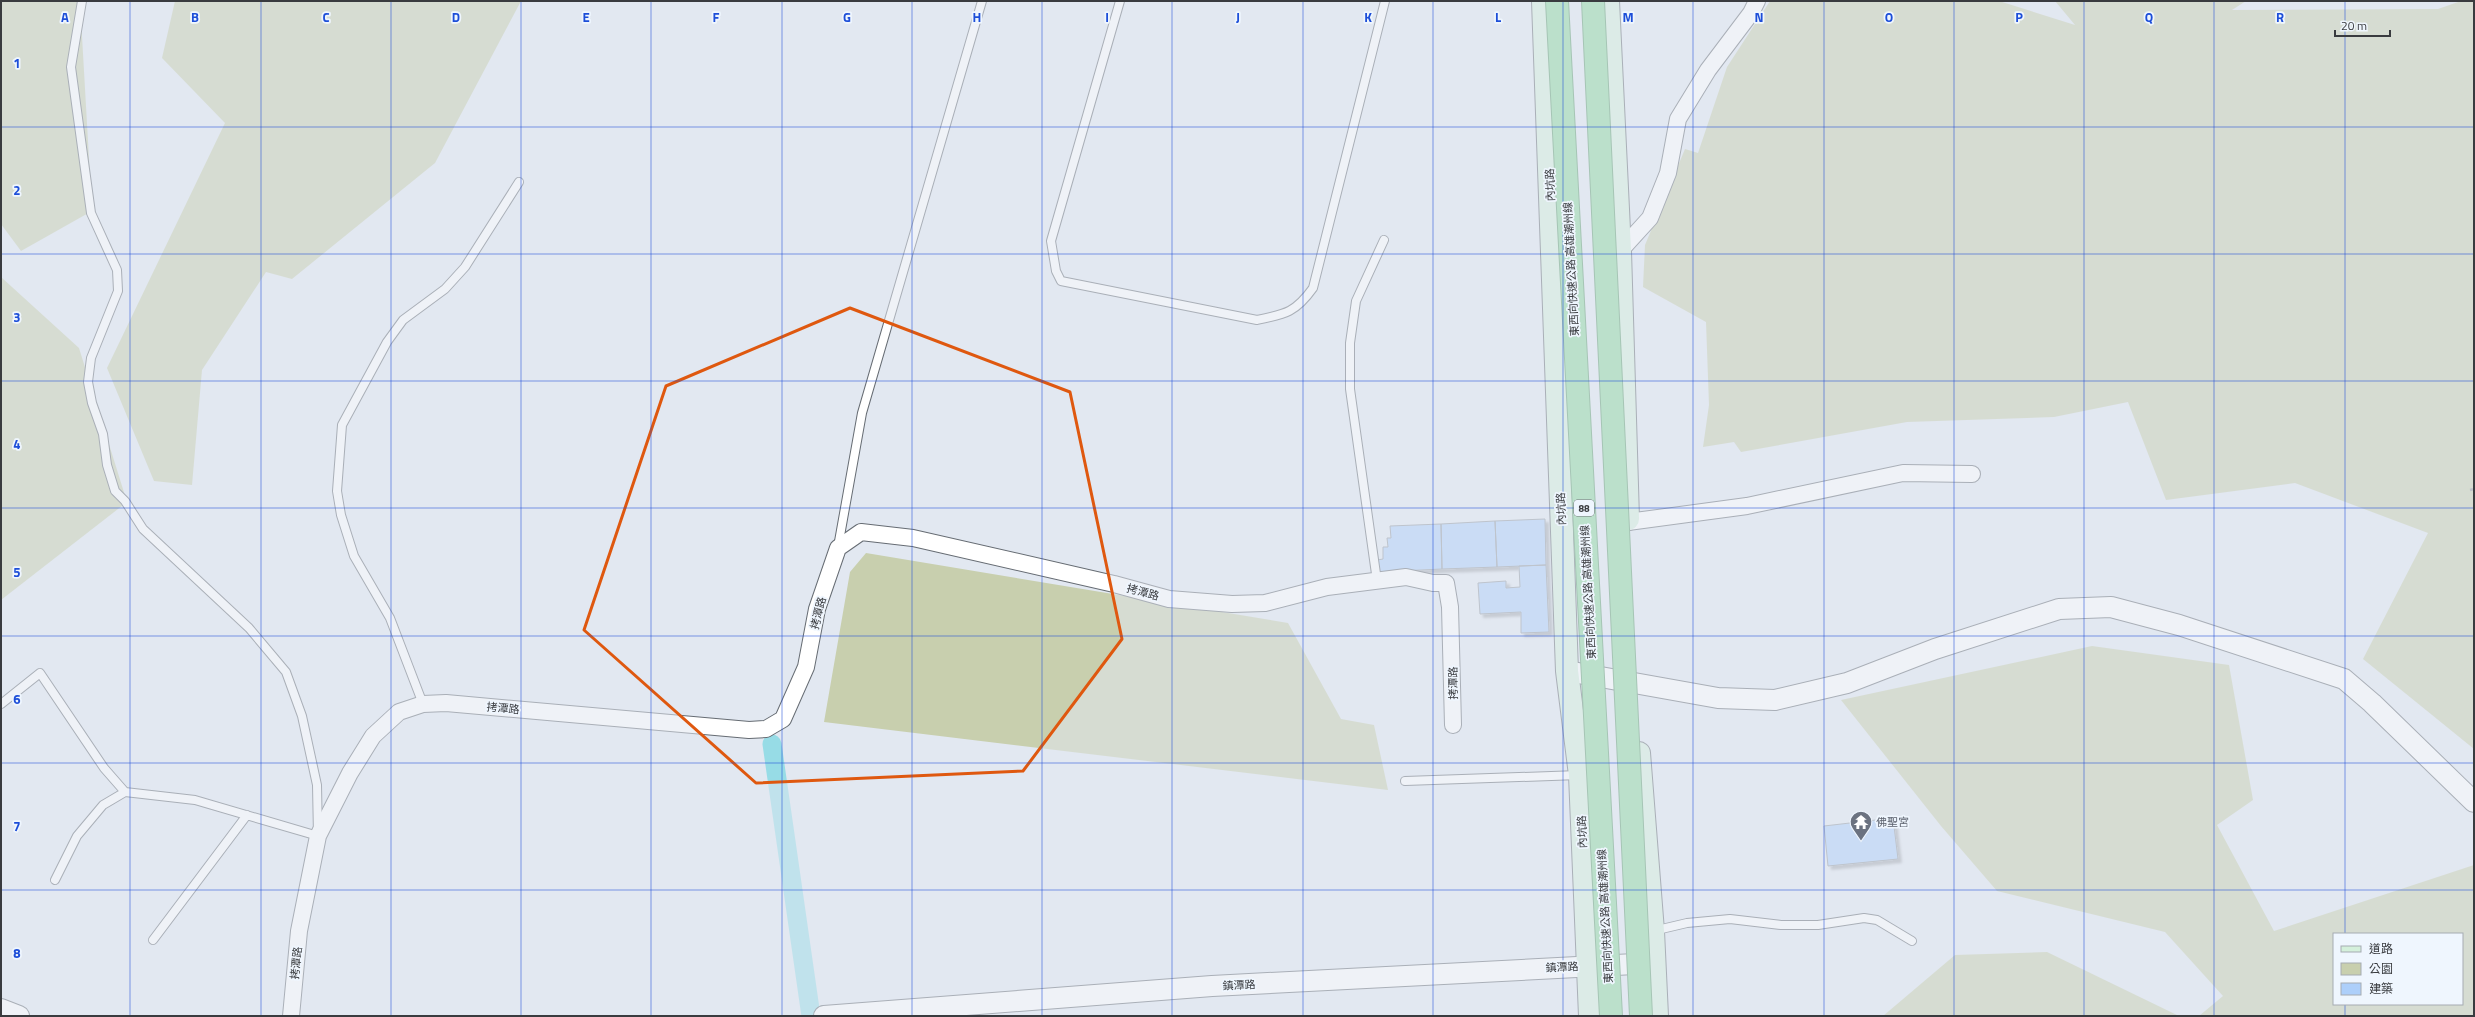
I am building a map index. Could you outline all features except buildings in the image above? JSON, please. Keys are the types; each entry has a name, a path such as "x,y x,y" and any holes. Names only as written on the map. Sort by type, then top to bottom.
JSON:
{"highway":[{"name":"東西向快速公路 高雄潮州線","path":"1557,1 1611,1016"},
{"path":"1593,1 1641,1016"}],"main road":[{"name":"內坑路","path":"1543,1 1567,671 1580,775 1590,1016"},
{"path":"1608,1 1620,251 1633,684 1653,931 1657,1016"}],"street":[{"path":"1620,251 1650,218 1668,173 1678,120 1708,70 1751,13 1757,1"},
{"path":"1628,522 1747,506 1903,473 1972,474"},
{"name":"拷潭路","path":"291,1016 299,931 318,836 350,773 373,736 400,712 423,704 446,703 749,730 766,729 783,719 806,667 817,609 838,548 861,532 913,538 1114,584 1169,599 1232,604 1265,603 1327,587 1406,577 1433,583 1446,583 1450,607 1453,725"},
{"path":"1567,671 1718,698 1775,700 1847,683 1935,649 2059,609 2111,607 2179,625 2344,679 2372,703 2474,802"},
{"name":"鎮潭路","path":"824,1016 1212,986 1654,963"},
{"path":"1,1009 19,1016"}],"lane":[{"path":"55,880 77,836 103,805 125,792 195,800 318,836 317,785 302,716 286,672 249,628 143,529 115,491 107,465 103,434 92,403 88,382 91,358 118,290 118,270 91,213 71,67 82,1"},
{"path":"838,548 862,413 982,1"},
{"path":"1120,1 1051,241 1056,271 1061,281 1257,320 1281,315 1301,305 1313,288 1385,1"},
{"path":"423,704 390,618 354,556 340,515 337,491 342,425 387,342 403,320 445,289 465,267 519,182"},
{"path":"1377,581 1350,389 1350,343 1356,301 1384,240"},
{"path":"1,704 40,673 104,768 125,792"},
{"path":"1405,781 1580,775"},
{"path":"153,940 247,815"},
{"path":"1653,931 1687,923 1730,919 1781,925 1818,924 1864,918 1877,920 1912,941"}],"path":[{"path":"2470,490 2474,489"}],"highlighted area":[{"path":"850,308 1070,392 1122,639 1023,771 756,783 584,630 666,386"}],"green space":[{"path":"1,1 80,1 92,211 21,251 1,224"},
{"path":"175,1 521,1 435,163 292,279 266,272 202,370 192,485 154,481 107,368 225,123 162,58"},
{"path":"1770,1 1999,1 2075,25 2055,1 2246,1 2232,10 2438,9 2461,1 2474,1 2474,749 2363,659 2428,533 2295,483 2166,500 2128,402 2054,417 1907,422 1741,452 1734,442 1703,447 1709,405 1706,322 1643,287 1645,245 1685,149 1698,153 1727,67"},
{"path":"1,277 79,348 127,502 1,600"},
{"path":"866,553 1288,623 1341,719 1374,725 1388,790 824,722 850,572"},
{"path":"2092,646 2229,665 2253,800 2217,825 2274,931 2474,865 2474,1016 2199,1016 2223,996 2165,932 1997,891 1941,826 1841,700"},
{"path":"2047,952 2179,1016 1883,1016 1955,955"}],"waterway":[{"path":"772,744 811,1016"}],"place":[{"name":"佛聖宮","path":"1861,842"}]}
